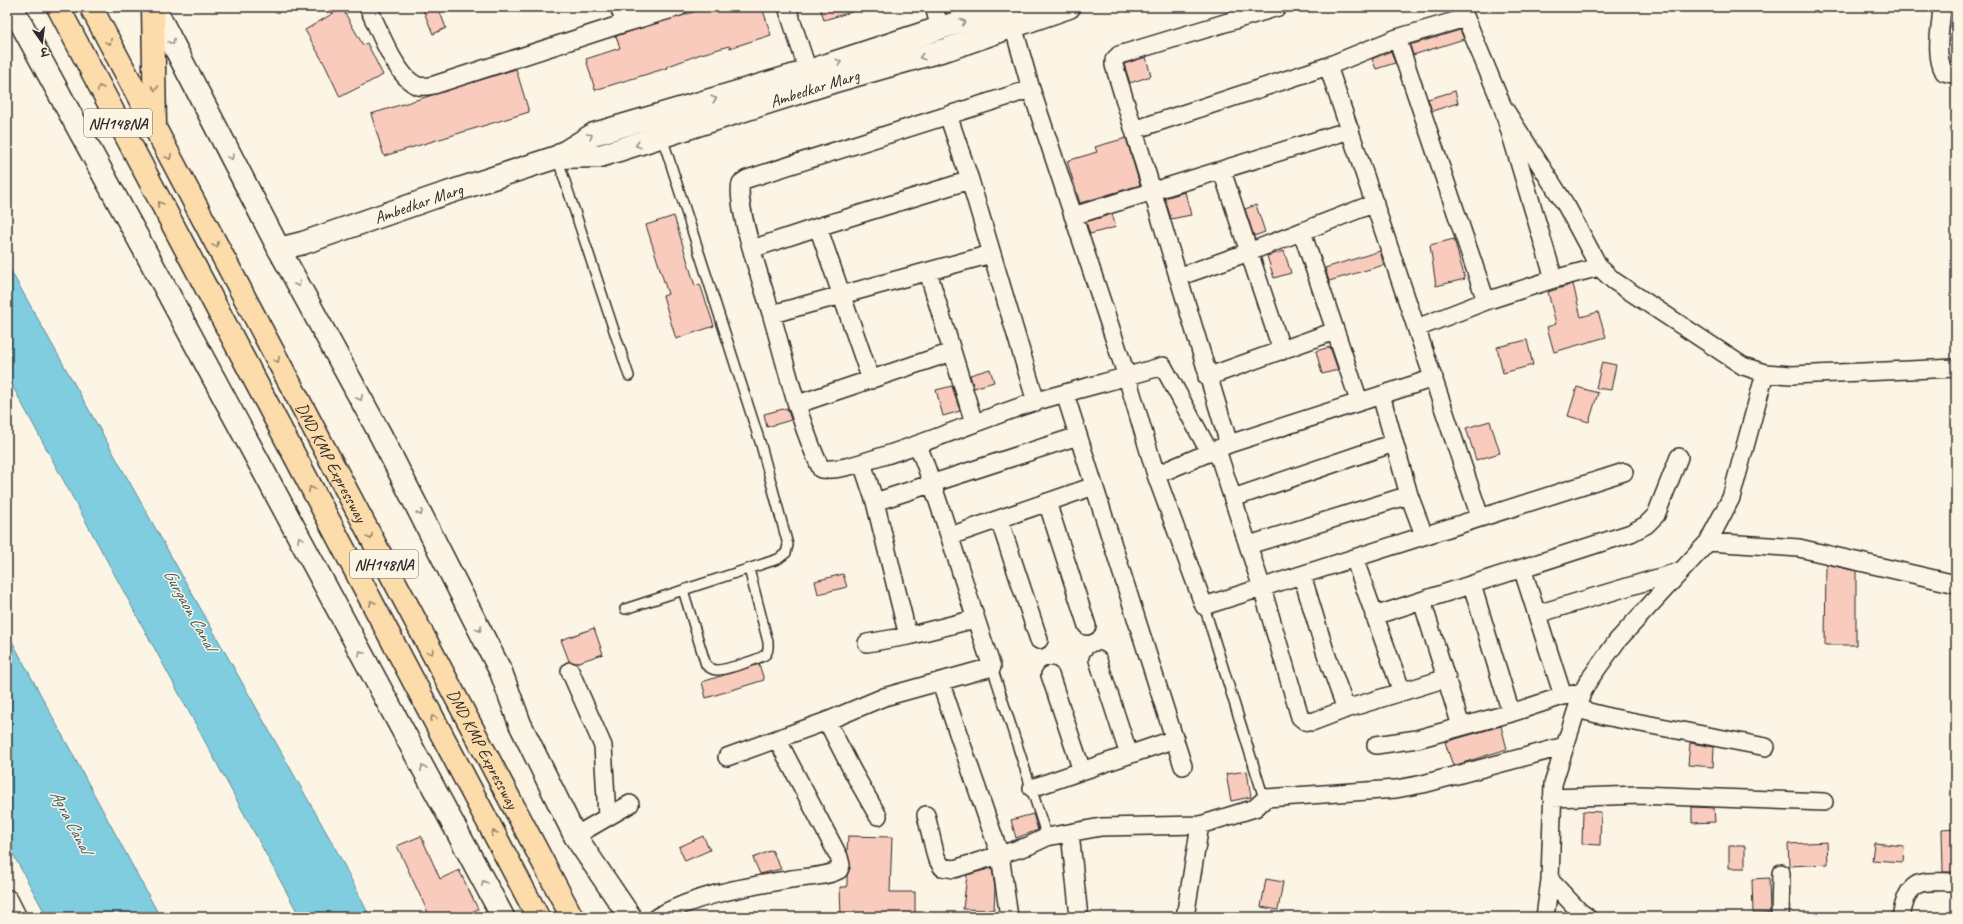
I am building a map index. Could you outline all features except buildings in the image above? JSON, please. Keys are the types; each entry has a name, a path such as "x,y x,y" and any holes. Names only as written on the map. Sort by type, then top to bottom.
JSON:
{"highway":[{"name":"DND KMP Expressway","path":"58,7 538,917"},
{"name":"DND KMP Expressway","path":"91,7 572,917"},
{"path":"154,7 156,130"}],"street":[{"path":"12,7 181,316 502,917"},
{"path":"154,7 279,249 380,434 498,665 520,724 575,836 630,917"},
{"path":"368,7 399,68 410,81 419,86 434,85 622,15 679,7"},
{"path":"787,7 811,80"},
{"path":"934,7 940,28"},
{"name":"Ambedkar Marg","path":"279,249 303,243 435,197 558,158 600,156 662,137 811,80 940,28 1010,14 1069,7"},
{"path":"1278,7 1116,57 1114,65 1208,377 1219,449 1300,716 1305,721 1312,722 1346,709 1447,678"},
{"path":"1942,7 1939,55 1941,65 1944,72 1956,75"},
{"path":"1134,130 1328,66 1463,13 1502,105 1554,278"},
{"path":"1010,14 1031,89 1127,377 1156,475 1204,606 1624,472"},
{"name":"Ambedkar Marg","path":"558,158 594,134 811,80 948,49 1010,14"},
{"path":"1397,38 1486,301"},
{"path":"1328,66 1480,517"},
{"path":"1031,89 746,179 741,183 740,189 752,249 798,404 822,469 828,470 862,463 918,445 974,423 1036,402 1163,366 1219,449"},
{"path":"1502,105 1567,207 1599,267 1614,281 1743,366 1765,374 1791,376 1956,368"},
{"path":"948,115 970,180 1036,402"},
{"path":"1073,216 1151,191 1222,171 1350,130"},
{"path":"1222,171 1282,351"},
{"path":"752,249 970,180"},
{"path":"1178,277 1249,252 1375,204"},
{"path":"818,227 871,380"},
{"path":"1302,232 1359,401"},
{"path":"772,314 991,254"},
{"path":"1417,328 1486,301 1554,278 1599,267"},
{"path":"928,272 974,423"},
{"path":"1208,377 1335,331"},
{"path":"798,404 952,352"},
{"path":"1545,917 1550,880 1553,784 1582,693 1589,680 1617,641 1708,542 1731,498 1765,374"},
{"path":"1156,475 1219,449 1359,401 1434,378"},
{"path":"1065,394 1183,766"},
{"path":"1381,395 1409,496 1424,535"},
{"path":"875,502 1078,436"},
{"path":"1233,498 1394,443"},
{"path":"726,757 827,721 884,697 992,667 975,619 950,536 918,445"},
{"path":"1374,616 1631,533 1646,525 1656,515 1680,457"},
{"path":"862,463 875,502 908,636"},
{"path":"950,536 1094,486"},
{"path":"1249,545 1409,496"},
{"path":"1047,502 1087,626"},
{"path":"999,519 1039,640"},
{"path":"1708,542 1799,548 1956,584"},
{"path":"1354,558 1402,692"},
{"path":"1522,568 1563,696"},
{"path":"1537,614 1681,571"},
{"path":"1302,575 1325,651 1346,709"},
{"path":"1472,585 1511,713"},
{"path":"1422,600 1461,726"},
{"path":"867,643 908,636 975,619"},
{"path":"1098,660 1129,755"},
{"path":"570,671 603,746 607,817"},
{"path":"1050,675 1082,771"},
{"path":"940,681 1000,855 1009,917"},
{"path":"1376,745 1418,739 1511,713 1563,696 1582,693"},
{"path":"1577,709 1609,717 1766,747"},
{"path":"827,721 853,772 878,816"},
{"path":"657,917 694,900 716,894 819,876 839,870 841,865 839,857 777,739"},
{"path":"1032,788 1175,739"},
{"path":"926,815 936,857 942,867 954,869 1000,855 1047,837 1101,827 1200,825 1249,810 1266,798 1396,789 1423,784 1565,746"},
{"path":"1552,798 1646,796 1824,802"},
{"path":"575,836 630,804"},
{"path":"1185,917 1200,825"},
{"path":"1070,833 1079,917"},
{"path":"1780,917 1781,873"},
{"path":"1550,880 1587,917"},
{"path":"1901,917 1905,898 1909,890 1916,885 1925,882 1956,882"},
{"path":"7,901 15,917"}],"lane":[{"path":"625,609 778,559 786,552 786,536 761,445 662,137"},
{"path":"558,158 629,376"},
{"path":"683,590 706,665 712,670 719,670 758,658 765,654 768,649 768,642 749,568"},
{"path":"1204,606 1262,792 1266,798"},
{"path":"992,667 1047,837"}],"water":[{"name":"Gurgaon Canal","path":"7,264 339,855 370,917 300,917 7,376"},
{"name":"Agra Canal","path":"7,632 160,917 47,917 7,843"}]}
